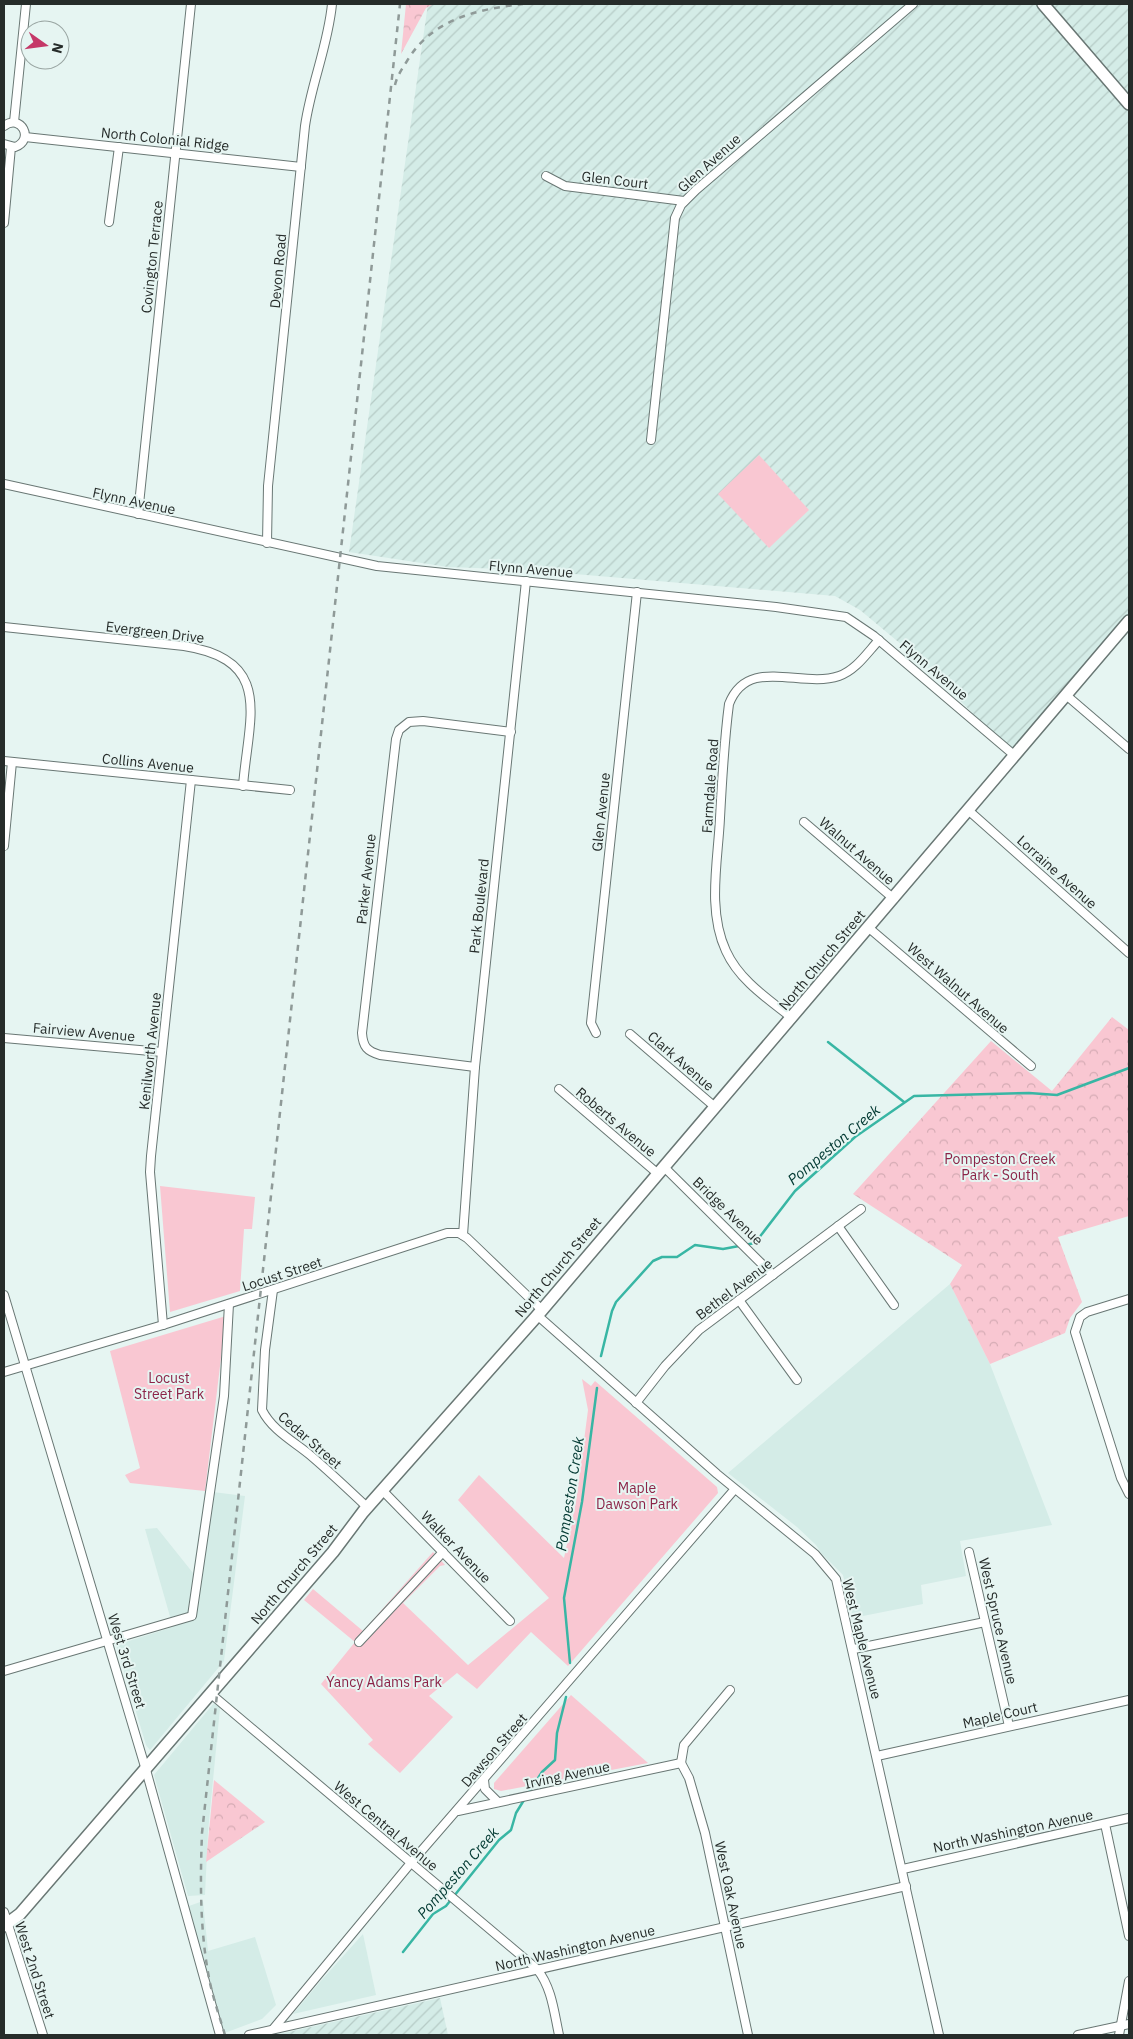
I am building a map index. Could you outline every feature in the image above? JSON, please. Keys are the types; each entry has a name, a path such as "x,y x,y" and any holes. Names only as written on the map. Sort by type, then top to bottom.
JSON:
{"main road":[{"path":"1043,4 1129,104"},
{"name":"North Church Street","path":"6,1925 20,1914 146,1770 333,1552 368,1508 540,1313 1129,621"}],"street":[{"path":"14,122 26,4"},
{"name":"Covington Terrace","path":"138,514 191,4"},
{"name":"Devon Road","path":"267,543 268,486 301,166 309,100 327,41 332,4"},
{"name":"Glen Avenue","path":"651,440 677,211 684,202 913,4"},
{"path":"4,126 14,122"},
{"path":"4,223 8,145 22,144 26,137 24,128 14,122"},
{"name":"North Colonial Ridge","path":"26,137 301,166"},
{"path":"109,222 120,147"},
{"name":"Glen Court","path":"546,176 565,186 684,202"},
{"name":"Flynn Avenue","path":"4,484 267,543 394,568 637,592 838,615 854,620 1014,755"},
{"name":"Park Boulevard","path":"462,1235 475,1067 526,581"},
{"name":"Glen Avenue","path":"596,1034 590,1023 637,592"},
{"name":"Evergreen Drive","path":"4,627 200,649 225,658 243,678 251,704 243,786"},
{"name":"Farmdale Road","path":"792,1018 755,989 735,967 726,950 717,925 716,882 729,704 737,687 753,678 828,679 840,676 857,665 878,640"},
{"path":"1066,695 1129,749"},
{"name":"Parker Avenue","path":"475,1067 380,1055 368,1050 363,1039 376,896 397,734 409,722 423,721 511,732"},
{"name":"Collins Avenue","path":"4,761 290,790"},
{"path":"4,846 12,762"},
{"name":"Kenilworth Avenue","path":"163,1325 150,1172 191,780"},
{"name":"Lorraine Avenue","path":"968,810 1129,953"},
{"name":"Walnut Avenue","path":"804,822 894,899"},
{"name":"West Walnut Avenue","path":"869,928 1031,1066"},
{"name":"Clark Avenue","path":"630,1034 715,1107"},
{"name":"Fairview Avenue","path":"4,1038 162,1052"},
{"name":"Roberts Avenue","path":"559,1089 661,1170"},
{"name":"Bridge Avenue","path":"661,1170 774,1274"},
{"name":"Bethel Avenue","path":"636,1403 691,1338 861,1209"},
{"path":"838,1226 894,1305"},
{"name":"Locust Street","path":"4,1372 163,1325 440,1234 454,1232 462,1235"},
{"path":"462,1235 540,1313"},
{"name":"Cedar Street","path":"273,1290 265,1350 262,1410 266,1417 285,1436 318,1462 368,1508"},
{"name":"West 3rd Street","path":"4,1295 146,1770 220,2035"},
{"path":"1129,1299 1095,1309 1080,1317 1075,1332 1121,1478 1129,1494"},
{"path":"739,1300 797,1380"},
{"path":"4,1671 192,1616 224,1396 229,1304"},
{"name":"West Maple Avenue","path":"540,1313 636,1403 734,1490 815,1554 839,1584 939,2035"},
{"name":"Dawson Street","path":"274,2028 410,1864 458,1811 734,1490"},
{"name":"Walker Avenue","path":"383,1491 510,1621"},
{"path":"359,1642 443,1552"},
{"name":"West Spruce Avenue","path":"969,1552 1008,1726"},
{"path":"854,1649 985,1622"},
{"path":"681,1763 684,1745 730,1690"},
{"name":"West Central Avenue","path":"211,1694 410,1864 537,1969 546,1980 560,2035"},
{"name":"Maple Court","path":"877,1756 1129,1700"},
{"name":"Irving Avenue","path":"458,1811 681,1763"},
{"name":"West Oak Avenue","path":"681,1763 689,1778 705,1834 748,2035"},
{"path":"484,1780 485,1789 498,1802"},
{"name":"North Washington Avenue","path":"902,1869 1129,1818"},
{"path":"1105,1824 1129,1936"},
{"name":"North Washington Avenue","path":"250,2035 274,2028 906,1886"},
{"name":"West 2nd Street","path":"4,1912 6,1925 43,2035"},
{"path":"1119,2035 1125,2025 1129,1981"},
{"path":"1078,2035 1125,2025"}],"shaded area":[{"path":"428,4 1129,4 1129,614 1014,755 920,660 860,610 835,596 527,570 448,567 349,552"},
{"path":"950,1284 990,1364 1052,1525 960,1541 966,1576 921,1585 923,1604 853,1618 843,1575 797,1527 728,1473"},
{"path":"205,1491 245,1496 224,1661 150,1750 146,1745 116,1645 173,1627 145,1529 157,1528 193,1573"},
{"path":"214,1703 220,1708 208,1832 205,1895 188,1896 154,1775"},
{"path":"203,1901 208,1951 255,1937 276,2005 262,2019 222,2034 189,1906"},
{"path":"363,1934 376,1995 293,2014 319,1983"},
{"path":"440,1998 448,2035 275,2035"}],"green space":[{"path":"406,4 434,4 426,8 401,54"},
{"path":"759,455 809,510 769,548 718,494"},
{"name":"Pompeston Creek Park - South","path":"1112,1017 1129,1030 1129,1216 1058,1237 1082,1302 1070,1318 1065,1333 990,1364 950,1284 962,1265 853,1194 991,1041 1052,1091"},
{"path":"160,1186 255,1197 252,1229 244,1229 240,1291 170,1312"},
{"name":"Locust Street Park","path":"226,1316 205,1491 130,1483 125,1475 140,1468 110,1351"},
{"name":"Maple Dawson Park","path":"582,1379 591,1386 595,1381 717,1487 718,1493 568,1666 531,1632 477,1689 457,1673 429,1696 453,1717 400,1773 368,1744 373,1740 321,1684 355,1642 304,1600 313,1589 363,1631 433,1552 445,1565 440,1566 403,1603 468,1665 549,1598 458,1500 479,1475 564,1558 576,1502 588,1410"},
{"path":"571,1695 648,1763 501,1791 494,1789 494,1783"},
{"path":"214,1780 265,1822 206,1862"}],"waterway":[{"path":"828,1042 904,1102"},
{"name":"Pompeston Creek","path":"601,1356 616,1302 653,1261 662,1257 677,1257 695,1245 723,1249 755,1243 795,1191 855,1137 914,1096 1029,1093 1057,1095 1129,1068"},
{"name":"Pompeston Creek","path":"570,1663 564,1598 582,1502 597,1388"},
{"name":"Pompeston Creek","path":"527,1795 542,1772 555,1760 557,1733 566,1697"},
{"name":"Pompeston Creek","path":"403,1952 433,1914 446,1906 499,1840 511,1830 516,1813 524,1800"}],"railway":[{"path":"225,2035 210,1983 204,1946 201,1890 202,1833 400,4"},
{"path":"395,85 407,61 417,47 429,35 443,26 473,13 523,4"}],"park label":[{"name":"Yancy Adams Park","path":"384,1682"}]}
